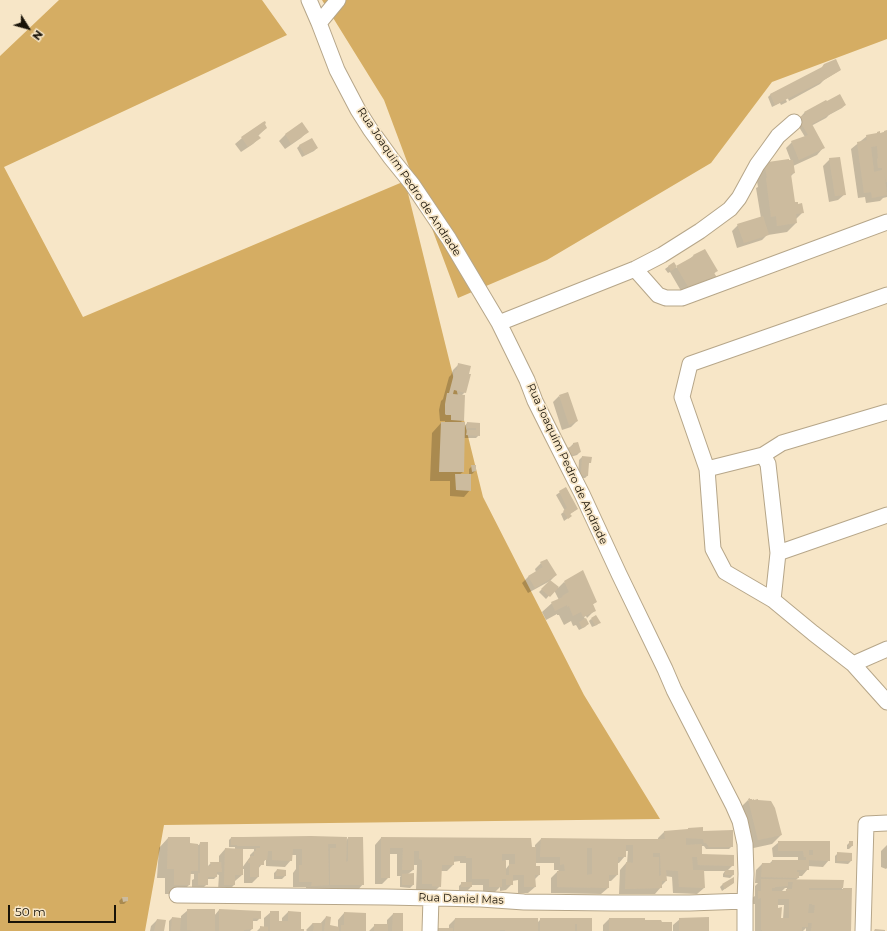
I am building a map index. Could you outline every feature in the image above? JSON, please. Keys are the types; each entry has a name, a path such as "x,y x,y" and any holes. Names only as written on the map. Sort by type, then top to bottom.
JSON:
{"street":[{"name":"Rua Joaquim Pedro de Andrade","path":"309,0 337,70 358,110 391,158 412,184 449,239 499,323 527,380 535,401 582,494 674,690 733,805 740,821 745,844 745,931"},
{"path":"319,23 338,0"},
{"path":"499,323 635,269 662,255 700,230 730,209 739,198 758,165 778,136 794,122"},
{"path":"635,269 658,295 666,298 682,298 887,222"},
{"path":"887,295 690,364 682,397 707,470 713,549 725,572 773,600 853,664 887,702"},
{"path":"707,470 763,455 782,443 887,412"},
{"path":"763,455 768,464 778,553 773,600"},
{"path":"778,553 887,515"},
{"path":"853,664 887,649"},
{"path":"863,931 866,824 887,823"},
{"name":"Rua Daniel Mas","path":"177,895 431,898 524,902 611,903 745,901"},
{"path":"430,931 431,898"}],"shaded area":[{"path":"59,0 262,0 287,35 4,167 83,317 405,181 483,497 584,695 660,819 164,825 145,931 0,931 0,56"},
{"path":"322,0 887,0 887,39 772,82 711,163 547,260 458,298 384,100"}],"building":[{"path":"836,59 841,70 775,105 770,94 822,67 824,64"},
{"path":"840,94 846,105 812,124 825,148 799,160 791,141 808,135 798,118 806,114 804,112"},
{"path":"265,121 267,128 258,135 261,138 248,147 241,137"},
{"path":"302,122 309,132 291,144 285,134"},
{"path":"887,130 887,182 884,171 887,195 872,198 871,192 864,193 857,142 867,140 866,135","holes":["877,146 878,168 882,168 882,170 874,172 871,147"]},
{"path":"312,138 318,148 305,155 299,145"},
{"path":"840,157 846,195 835,196 829,158"},
{"path":"789,159 793,160 795,173 791,174 795,202 798,202 798,204 802,203 804,213 796,214 797,223 777,226 776,216 771,217 765,166 768,162"},
{"path":"763,216 769,235 744,243 737,224"},
{"path":"705,249 718,271 714,273 719,280 710,285 707,279 690,290 676,266"},
{"path":"674,262 677,267 671,271 668,266"},
{"path":"458,363 471,366 469,374 471,374 466,393 454,390 453,394 465,395 464,421 451,420 451,415 445,414 447,393 449,393"},
{"path":"568,392 578,421 569,425 559,395"},
{"path":"441,422 465,422 464,472 439,472"},
{"path":"467,422 480,423 480,436 466,435 467,430 476,430 476,428 467,428"},
{"path":"578,442 581,452 570,456 567,448 573,446 573,443"},
{"path":"582,456 592,457 591,463 589,463 588,476 581,475"},
{"path":"471,465 476,465 476,471 472,472"},
{"path":"455,474 471,474 471,491 456,490"},
{"path":"566,487 578,509 570,514 572,516 568,519 563,511 567,508 559,491"},
{"path":"547,559 557,575 535,588 528,576 543,567 540,562"},
{"path":"583,570 597,602 593,604 596,611 583,617 581,612 573,616 569,606 567,607 567,605 555,611 551,602 563,597 562,596 569,592 564,581"},
{"path":"550,580 559,587 550,597 541,589"},
{"path":"596,615 601,623 595,625 591,618"},
{"path":"586,618 589,624 582,628 579,622"},
{"path":"750,798 752,800 758,799 771,801 775,808 782,835 758,840 748,799"},
{"path":"703,827 703,831 733,830 733,847 709,847 706,843 704,843 703,839 686,838 686,845 702,844 702,854 734,855 734,866 698,865 697,857 692,857 693,870 704,870 705,888 679,887 678,871 666,870 667,881 662,881 662,888 625,889 626,862 633,863 633,845 626,845 626,857 618,857 618,875 609,875 609,888 557,887 557,871 565,871 564,864 560,865 560,857 540,857 541,838 665,839 664,831","holes":["587,848 592,848 592,874 587,875","653,853 660,853 661,875 659,876 659,857 653,857"]},
{"path":"168,837 190,837 190,843 198,844 198,871 191,871 190,885 174,885 174,869 167,869"},
{"path":"231,837 347,837 346,862 348,861 348,837 363,837 364,885 330,885 330,848 336,848 336,844 328,844 329,885 311,886 312,882 299,882 299,865 302,865 302,849 293,849 292,861 272,860 272,851 268,851 267,860 264,860 264,865 259,865 259,877 250,877 250,863 248,863 248,859 250,860 250,856 254,856 254,851 256,851 256,848 260,848 260,846 231,845"},
{"path":"381,837 531,838 532,847 536,847 536,866 540,866 540,875 535,875 536,887 524,887 524,875 513,875 513,885 506,885 506,879 502,879 502,887 489,887 489,879 472,879 472,858 466,858 466,856 454,856 454,865 442,865 441,887 432,886 432,884 422,884 422,860 419,859 419,851 414,851 414,870 402,870 403,848 390,848 390,878 381,878","holes":["502,854 515,854 515,864 509,864 509,875 506,875 506,860 502,861"]},
{"path":"778,841 830,841 830,861 809,860 809,870 797,870 797,872 799,872 799,878 761,877 762,863 772,863 772,860 806,860 803,851 778,851","holes":["809,850 813,850 813,855 809,855"]},
{"path":"849,841 853,841 853,846 849,846"},
{"path":"200,842 208,842 208,866 211,866 210,862 221,862 222,872 217,872 217,877 208,877 208,885 198,885 198,873 200,873"},
{"path":"225,848 243,849 243,875 235,875 235,885 224,885"},
{"path":"837,852 852,853 852,861 837,861"},
{"path":"277,869 286,870 286,876 276,876"},
{"path":"725,870 734,870 734,875 725,875"},
{"path":"414,873 414,885 402,885 402,874"},
{"path":"734,877 734,883 725,889 722,884"},
{"path":"761,879 844,880 843,888 852,888 851,931 811,931 812,923 808,923 808,927 802,927 802,931 762,931 761,898 758,899 758,891 761,891","holes":["788,882 793,882 792,889 786,889 786,891 772,891 772,888 775,887 788,886","809,888 843,888 843,890 809,890","778,899 789,899 789,918 781,918 782,907 778,908","809,904 815,905 814,913 808,913"]},
{"path":"461,882 472,882 472,887 461,887"},
{"path":"122,897 128,897 128,901 123,902"},
{"path":"187,909 215,909 215,931 187,930"},
{"path":"219,909 261,911 261,919 253,918 253,929 244,931 219,931"},
{"path":"270,911 279,911 279,921 288,921 288,911 301,912 301,929 304,929 304,931 270,931"},
{"path":"344,912 366,913 366,931 341,931 341,925 344,925"},
{"path":"393,913 403,913 403,931 392,931"},
{"path":"326,916 331,917 330,925 339,927 339,931 324,931"},
{"path":"172,917 181,918 180,931 171,931"},
{"path":"709,917 709,931 679,931 679,918"},
{"path":"455,918 538,918 538,931 454,931"},
{"path":"540,918 592,918 592,931 577,931 577,924 575,924 575,931 540,931"},
{"path":"609,918 645,918 645,920 672,922 672,931 609,931"},
{"path":"157,919 166,920 164,931 154,931"},
{"path":"312,923 322,923 322,931 313,931 314,927"},
{"path":"374,924 388,924 388,931 374,931"},
{"path":"260,926 268,927 268,931 260,931"},
{"path":"434,928 453,928 453,931 434,931"},
{"path":"875,929 885,930 885,931 874,931"}]}
